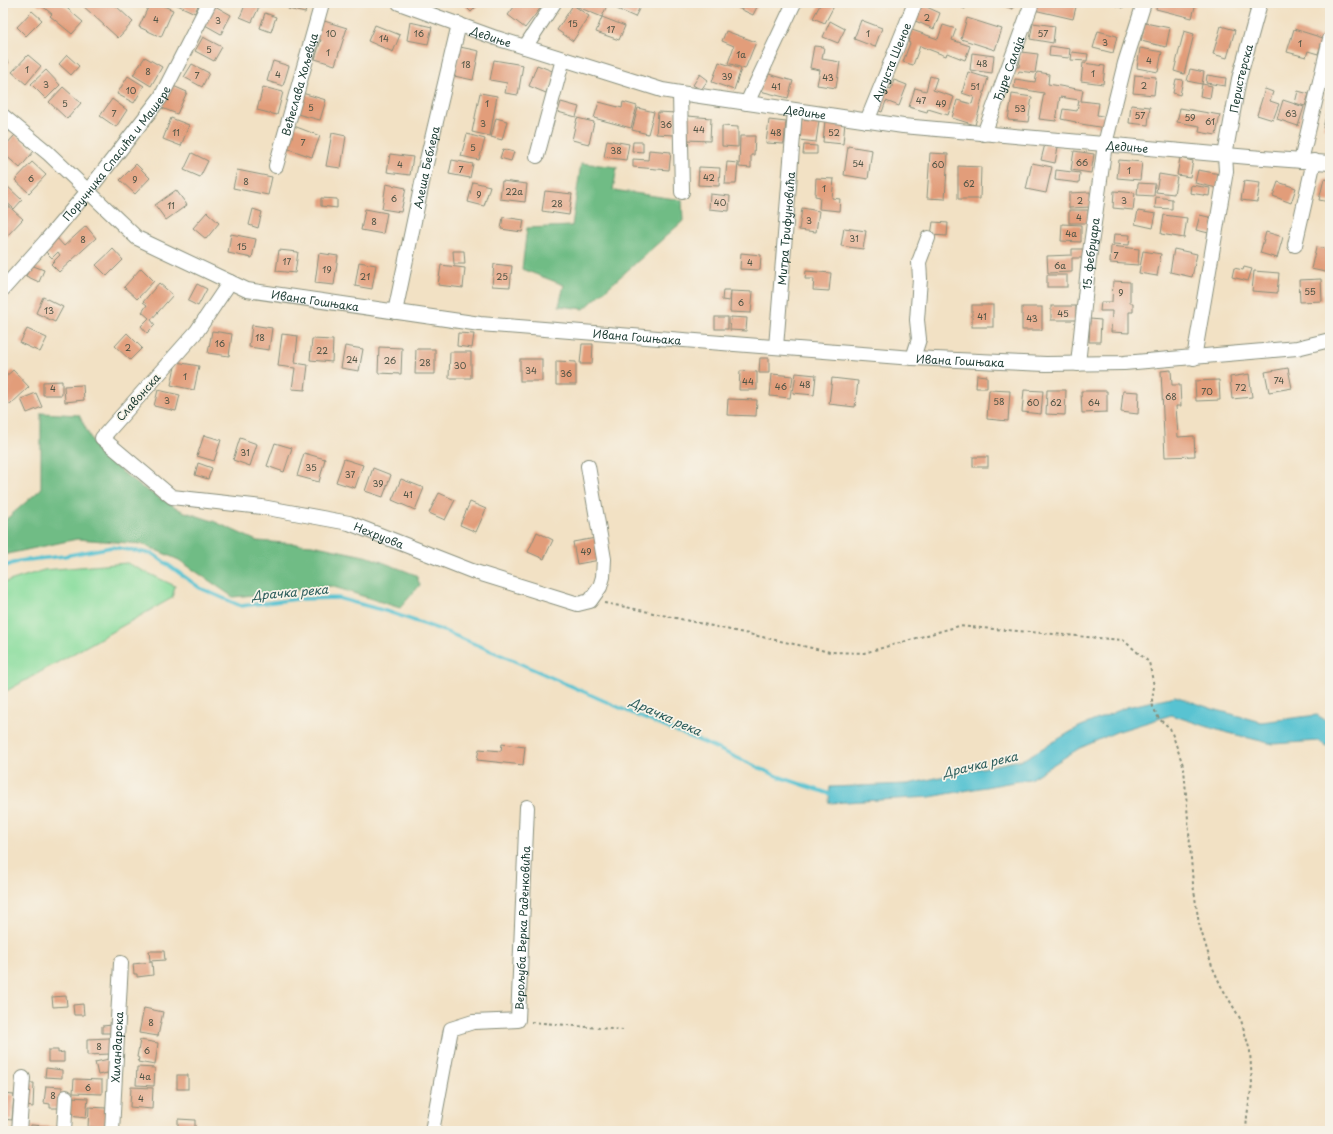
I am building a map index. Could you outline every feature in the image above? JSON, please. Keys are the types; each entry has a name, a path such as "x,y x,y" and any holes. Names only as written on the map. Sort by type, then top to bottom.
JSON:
{"street":[{"name":"Поручника Спасића и Машере","path":"3,289 88,191 161,97 209,3"},
{"name":"Већеслава Хољевца","path":"276,166 322,3"},
{"name":"Дедиње","path":"399,3 525,47 662,90 903,126 1225,155 1330,162"},
{"path":"525,47 554,3"},
{"path":"747,103 794,3"},
{"name":"Аугуста Шеное","path":"867,121 915,3"},
{"name":"Ђуре Салаја","path":"984,134 1032,3"},
{"name":"15. фебруара","path":"1078,364 1105,144 1125,64 1144,3"},
{"name":"Перистерска","path":"1225,155 1239,79 1260,3"},
{"name":"Алеша Беблера","path":"395,312 426,164 459,24"},
{"path":"1295,245 1330,38"},
{"path":"537,156 563,59"},
{"path":"680,93 682,192"},
{"name":"Митра Трифуновића","path":"776,347 795,110"},
{"name":"Ивана Гошњака","path":"3,116 48,153 137,238 247,290 480,324 913,358 1078,364 1124,363 1297,348 1330,340"},
{"path":"1194,358 1226,171 1225,155"},
{"path":"913,358 919,339 919,262 928,238"},
{"name":"Славонска","path":"172,497 102,438 197,331 230,282"},
{"path":"584,602 600,588 604,568 604,559 588,466"},
{"name":"Нехруова","path":"172,497 262,507 349,523 472,571 584,602"},
{"name":"Верољуба Верка Раденковића","path":"432,1131 451,1029 473,1022 518,1020 527,807"},
{"name":"Хиландарска","path":"112,1131 121,963"},
{"path":"19,1131 23,1078"},
{"path":"64,1131 66,1097"}],"path":[{"path":"584,602 626,607 830,652 864,653 959,626 1123,640 1149,662 1154,686 1152,700 1153,707 1159,719 1170,728 1177,744 1184,768 1199,924 1212,966 1221,986 1241,1020 1250,1051 1252,1084 1246,1131"},
{"path":"518,1020 623,1030"}],"green space":[{"path":"581,163 617,167 613,190 682,200 683,221 584,309 559,306 564,285 522,269 527,228 572,226"},
{"path":"41,413 79,415 98,453 140,486 182,511 213,521 257,541 312,545 369,557 416,575 420,585 400,608 331,586 233,597 179,560 142,544 77,539 3,555 3,522 41,489"},
{"path":"127,563 175,586 172,598 3,693 3,583 44,570"}],"water":[{"path":"1175,696 1213,709 1261,722 1317,715 1330,723 1330,748 1319,741 1273,744 1221,731 1171,715 1116,732 1078,749 1030,779 930,797 829,803 830,787 908,784 1024,759 1079,727 1127,707"}],"building":[{"path":"36,3 61,3 83,22 72,34 50,16 52,14"},
{"path":"81,3 113,3 133,22 118,38"},
{"path":"150,3 157,3 173,10 161,37 139,27"},
{"path":"173,3 199,3 195,13"},
{"path":"246,3 261,3 252,22 240,17"},
{"path":"289,3 308,3 305,13 288,9"},
{"path":"462,3 480,3 471,12"},
{"path":"517,3 537,3 542,6 525,28 508,15"},
{"path":"574,3 608,3 602,17 573,5"},
{"path":"620,3 642,3 635,17 617,9"},
{"path":"741,3 759,3 753,15 738,8"},
{"path":"821,3 827,3 834,6 825,23 813,18"},
{"path":"950,3 967,3 965,9"},
{"path":"995,3 1015,3 1013,9"},
{"path":"1035,3 1077,3 1073,19 1034,10"},
{"path":"1109,3 1126,3 1123,8"},
{"path":"1157,3 1196,3 1192,18 1156,9"},
{"path":"920,4 940,13 934,29 913,20"},
{"path":"573,5 589,16 573,41 557,30"},
{"path":"215,6 231,15 221,34 205,25"},
{"path":"32,11 42,20 26,36 17,27"},
{"path":"265,13 276,17 271,32 260,28"},
{"path":"602,17 625,26 619,40 596,32"},
{"path":"967,18 1002,29 995,50 961,39"},
{"path":"321,20 347,28 335,65 315,59 321,40 315,38"},
{"path":"861,20 882,28 875,47 854,39"},
{"path":"830,21 845,29 838,43 823,37"},
{"path":"410,22 432,27 428,44 407,40"},
{"path":"1033,23 1055,26 1053,43 1030,39"},
{"path":"1145,23 1170,28 1166,47 1141,41"},
{"path":"375,25 400,35 393,52 368,41"},
{"path":"943,25 956,29 952,40 970,46 965,60 947,53 946,56 920,46 913,65 903,62 910,43 908,42 912,30 938,39"},
{"path":"1221,26 1235,30 1227,58 1213,54"},
{"path":"1294,29 1323,38 1318,54 1308,51 1306,57 1287,52"},
{"path":"726,31 756,42 745,69 728,63 734,46 722,41"},
{"path":"1098,31 1117,36 1113,53 1093,48"},
{"path":"1184,31 1194,34 1184,74 1174,71"},
{"path":"203,37 222,47 214,61 195,51"},
{"path":"814,46 824,47 822,59 840,62 836,88 817,85 820,70 810,68"},
{"path":"1050,46 1070,49 1069,58 1049,56"},
{"path":"460,47 479,51 473,80 454,76"},
{"path":"1140,48 1162,52 1158,72 1137,68"},
{"path":"1021,52 1038,54 1035,73 1019,71 1018,74 1011,72 1012,66 1019,67"},
{"path":"1072,52 1088,54 1087,61 1071,60"},
{"path":"972,53 994,56 992,73 970,70"},
{"path":"28,55 41,66 26,84 12,72"},
{"path":"67,55 79,66 71,75 59,64"},
{"path":"145,57 162,67 151,86 133,75"},
{"path":"3,58 9,62 3,70"},
{"path":"494,60 523,65 518,95 505,93 507,83 490,80"},
{"path":"273,61 289,66 283,86 267,81"},
{"path":"719,62 741,69 734,90 712,82"},
{"path":"1083,63 1105,66 1103,84 1081,81"},
{"path":"192,64 209,73 202,87 184,77"},
{"path":"537,65 555,72 546,93 529,86"},
{"path":"1190,69 1204,72 1202,84 1187,81"},
{"path":"46,70 60,85 46,99 31,84"},
{"path":"968,72 988,78 975,125 952,118 957,100 972,104 974,97 962,93"},
{"path":"1037,72 1049,74 1048,84 1083,90 1081,101 1099,103 1097,115 1107,117 1105,128 1061,119 1063,109 1077,111 1079,100 1060,97 1056,121 1039,119 1044,93 1014,88 1015,79 1035,82"},
{"path":"765,73 793,81 788,98 760,91"},
{"path":"700,74 708,80 701,90 693,85"},
{"path":"1135,75 1156,77 1154,95 1133,93"},
{"path":"1207,75 1226,78 1225,86 1206,83"},
{"path":"128,76 144,86 134,103 117,94"},
{"path":"930,76 937,78 933,90 954,97 948,115 928,109 927,112 909,107 915,88 926,91"},
{"path":"1176,79 1183,80 1180,95 1173,93"},
{"path":"894,80 907,85 899,106 886,101 882,112 874,109 883,86 891,89"},
{"path":"1202,84 1212,86 1210,98 1200,96"},
{"path":"171,85 187,92 177,114 162,108"},
{"path":"63,87 81,103 67,119 49,102"},
{"path":"263,87 283,92 277,115 257,110"},
{"path":"1265,89 1273,92 1270,101 1279,104 1273,120 1257,115"},
{"path":"1298,91 1309,94 1305,106 1295,103"},
{"path":"302,93 326,100 320,120 297,114"},
{"path":"480,93 497,96 490,136 472,132"},
{"path":"1012,94 1032,97 1028,122 1008,120"},
{"path":"112,99 127,110 116,127 100,116"},
{"path":"1283,100 1304,107 1298,126 1277,119"},
{"path":"561,102 579,107 576,117 558,112"},
{"path":"599,102 622,108 623,102 637,106 631,128 594,118"},
{"path":"1330,104 1330,129 1323,128"},
{"path":"1131,105 1150,107 1148,125 1129,123"},
{"path":"638,108 654,112 648,134 632,130"},
{"path":"1180,108 1220,115 1216,135 1199,132 1200,126 1177,122"},
{"path":"658,112 676,113 674,135 656,134"},
{"path":"688,116 711,118 710,141 686,140"},
{"path":"171,118 189,125 181,146 163,139"},
{"path":"496,118 507,121 502,140 491,137"},
{"path":"577,118 594,122 589,144 572,140"},
{"path":"802,119 819,121 816,142 799,140"},
{"path":"769,120 786,122 784,144 766,143"},
{"path":"825,120 845,122 843,144 823,142"},
{"path":"3,125 9,131 3,138"},
{"path":"294,126 320,136 312,157 286,148"},
{"path":"722,126 738,127 738,147 722,146"},
{"path":"332,133 346,136 341,168 326,166"},
{"path":"467,134 485,139 479,160 461,156"},
{"path":"15,135 34,151 20,168 3,153 3,148"},
{"path":"740,136 755,136 754,155 751,155 751,168 739,167"},
{"path":"607,140 629,144 626,160 604,157"},
{"path":"633,142 643,142 643,152 632,151"},
{"path":"1045,144 1058,147 1055,163 1041,160"},
{"path":"804,145 817,146 817,154 803,154"},
{"path":"848,146 872,150 868,179 844,175"},
{"path":"503,149 514,152 511,161 500,158"},
{"path":"649,150 671,152 669,170 633,167 633,159 648,160"},
{"path":"1074,151 1094,154 1091,173 1071,170"},
{"path":"192,153 208,161 200,177 184,170"},
{"path":"930,153 948,154 945,199 927,198"},
{"path":"390,154 413,157 410,175 387,172"},
{"path":"1180,158 1193,161 1190,177 1177,175"},
{"path":"452,160 473,164 470,178 449,174"},
{"path":"1119,160 1142,162 1140,180 1117,178"},
{"path":"32,162 46,175 29,193 15,180"},
{"path":"727,162 738,163 736,184 725,184"},
{"path":"1032,163 1052,167 1046,193 1026,189"},
{"path":"136,164 150,178 135,194 120,180"},
{"path":"958,166 981,167 980,199 958,199"},
{"path":"699,167 720,168 719,186 698,185"},
{"path":"237,170 272,177 268,195 233,188"},
{"path":"1056,170 1080,173 1079,183 1055,180"},
{"path":"1198,170 1220,174 1217,188 1195,183"},
{"path":"1159,174 1177,177 1174,194 1156,192"},
{"path":"816,178 834,179 832,198 840,199 839,211 819,209 820,197 815,196"},
{"path":"1324,179 1330,180 1330,202 1319,200"},
{"path":"502,181 527,184 525,202 500,199"},
{"path":"1244,181 1260,183 1257,202 1241,200"},
{"path":"473,182 490,186 484,206 468,202"},
{"path":"1278,182 1296,188 1291,203 1273,196"},
{"path":"1138,183 1155,184 1154,196 1137,195"},
{"path":"386,184 406,188 401,212 382,209"},
{"path":"6,185 22,200 14,209 3,199 3,188"},
{"path":"1191,185 1210,188 1209,196 1190,193"},
{"path":"176,190 187,205 166,220 155,205"},
{"path":"545,191 572,194 569,215 542,211"},
{"path":"1114,191 1135,193 1133,210 1113,208"},
{"path":"1090,192 1091,207 1069,208 1069,193"},
{"path":"710,194 730,196 729,211 709,209"},
{"path":"1156,197 1172,199 1172,209 1155,208"},
{"path":"321,198 337,199 337,208 321,206"},
{"path":"5,203 23,219 7,236 3,232 3,206"},
{"path":"802,208 819,211 816,232 799,230"},
{"path":"253,209 262,212 258,228 249,225"},
{"path":"365,209 387,213 383,234 361,230"},
{"path":"1069,210 1088,210 1088,223 1069,223"},
{"path":"1138,211 1156,214 1153,228 1135,224"},
{"path":"207,212 219,223 206,239 193,228"},
{"path":"1164,215 1187,218 1184,238 1161,234"},
{"path":"1200,215 1217,219 1213,234 1196,230"},
{"path":"503,217 524,220 522,232 501,229"},
{"path":"933,222 948,223 947,236 931,235"},
{"path":"1062,224 1081,225 1081,242 1061,241"},
{"path":"86,226 96,238 59,272 51,264 60,255 58,252 52,258 43,249 56,237 64,246"},
{"path":"844,228 866,231 863,249 841,246"},
{"path":"1266,232 1283,237 1277,258 1260,253"},
{"path":"231,234 256,239 252,258 228,253"},
{"path":"1114,234 1130,235 1129,245 1113,244"},
{"path":"1111,246 1139,249 1138,265 1110,263"},
{"path":"1316,247 1330,250 1330,273 1311,269"},
{"path":"113,249 123,260 107,276 96,265"},
{"path":"1072,249 1085,249 1085,258 1072,258 1072,272 1048,273 1047,256 1072,255"},
{"path":"1174,249 1197,254 1192,277 1170,272"},
{"path":"279,250 298,252 295,273 276,271"},
{"path":"453,251 464,251 465,264 454,264"},
{"path":"1143,251 1161,254 1157,276 1139,273"},
{"path":"319,253 338,256 334,285 315,283"},
{"path":"741,253 761,255 760,270 740,269"},
{"path":"359,262 376,265 372,289 355,286"},
{"path":"494,264 512,266 510,287 492,286"},
{"path":"31,265 44,270 39,282 26,276"},
{"path":"441,265 465,268 463,288 438,285"},
{"path":"1244,267 1252,269 1248,281 1232,277 1234,268 1243,270"},
{"path":"141,268 154,281 137,299 124,287"},
{"path":"806,271 831,273 829,291 813,290 814,279 805,279"},
{"path":"1254,271 1279,273 1277,293 1252,291"},
{"path":"1047,275 1067,275 1067,287 1047,287"},
{"path":"1321,279 1322,301 1300,302 1299,280"},
{"path":"1113,281 1130,282 1130,303 1133,303 1133,312 1129,312 1129,333 1111,332 1112,311 1100,311 1101,302 1112,302"},
{"path":"159,283 173,295 151,320 155,325 147,333 141,326 149,318 142,312 147,305 143,302"},
{"path":"197,284 207,289 198,306 188,301"},
{"path":"723,290 730,290 729,301 722,300"},
{"path":"731,291 753,292 751,313 730,312"},
{"path":"43,297 63,307 55,322 36,313"},
{"path":"972,305 993,305 993,327 972,327"},
{"path":"1051,306 1076,306 1076,320 1051,320"},
{"path":"1022,307 1042,307 1042,330 1022,330"},
{"path":"715,317 728,317 728,329 715,329"},
{"path":"731,317 747,318 746,331 730,330"},
{"path":"1090,319 1101,320 1100,342 1089,342"},
{"path":"252,325 272,328 269,350 249,347"},
{"path":"27,329 47,338 40,352 20,343"},
{"path":"212,331 232,334 229,356 208,353"},
{"path":"127,333 142,348 130,360 115,346"},
{"path":"458,333 474,334 472,348 457,346"},
{"path":"282,334 298,336 295,363 308,365 305,390 292,389 295,368 278,366"},
{"path":"312,339 333,340 332,362 310,360"},
{"path":"582,344 593,344 592,364 580,364"},
{"path":"345,346 363,349 359,371 341,368"},
{"path":"379,347 402,348 401,374 378,373"},
{"path":"416,349 435,349 435,374 415,374"},
{"path":"450,352 471,352 471,378 449,378"},
{"path":"760,358 769,358 769,373 759,373"},
{"path":"520,359 542,359 542,381 520,381"},
{"path":"556,361 576,362 576,385 556,385"},
{"path":"176,362 199,366 194,390 171,385"},
{"path":"1288,368 1292,388 1269,392 1265,372"},
{"path":"13,370 29,387 10,405 3,397 3,379"},
{"path":"1171,370 1172,385 1180,385 1181,406 1176,406 1178,437 1194,436 1195,456 1165,457 1161,371"},
{"path":"740,371 757,372 757,390 739,390"},
{"path":"796,373 816,375 814,395 793,393"},
{"path":"772,374 793,376 790,398 770,396"},
{"path":"1249,374 1252,397 1232,399 1230,377"},
{"path":"977,375 987,376 987,388 976,388"},
{"path":"832,378 858,381 855,407 829,404"},
{"path":"1219,380 1220,400 1196,401 1195,381"},
{"path":"62,381 62,395 43,395 43,382"},
{"path":"83,385 84,400 65,402 64,386"},
{"path":"158,390 180,395 176,411 154,406"},
{"path":"989,390 1010,391 1008,421 987,419"},
{"path":"1024,390 1043,391 1041,414 1022,412"},
{"path":"1047,390 1066,390 1065,415 1046,414"},
{"path":"1081,391 1107,391 1107,412 1082,413"},
{"path":"1123,391 1139,392 1138,414 1121,412"},
{"path":"36,393 42,407 27,413 21,399"},
{"path":"728,399 757,400 756,416 727,415"},
{"path":"204,435 221,440 214,461 197,456"},
{"path":"240,438 257,444 250,466 233,460"},
{"path":"275,443 292,448 284,472 267,466"},
{"path":"304,453 325,459 319,482 297,476"},
{"path":"973,457 988,457 988,467 973,467"},
{"path":"344,459 363,465 355,488 336,482"},
{"path":"198,463 212,468 208,479 195,475"},
{"path":"373,468 391,475 383,497 365,491"},
{"path":"401,479 424,488 415,510 392,500"},
{"path":"439,493 455,500 445,520 429,513"},
{"path":"470,502 486,509 476,532 460,525"},
{"path":"537,532 553,540 544,559 528,552"},
{"path":"596,538 600,560 577,564 573,542"},
{"path":"502,744 525,747 523,765 477,760 479,749 501,751"},
{"path":"149,951 164,951 165,960 150,961"},
{"path":"152,962 153,975 137,977 137,974 134,974 133,964"},
{"path":"66,996 67,1006 53,1007 52,997"},
{"path":"83,1004 84,1015 74,1015 73,1005"},
{"path":"144,1008 163,1012 158,1036 139,1033"},
{"path":"113,1025 113,1033 102,1033 102,1026"},
{"path":"110,1038 110,1054 87,1055 87,1039"},
{"path":"140,1040 158,1043 155,1065 138,1062 139,1058 137,1057"},
{"path":"48,1050 58,1050 58,1053 64,1052 64,1062 48,1062"},
{"path":"109,1059 112,1072 98,1075 95,1062"},
{"path":"137,1067 155,1068 154,1086 136,1085"},
{"path":"46,1068 62,1070 62,1078 45,1077"},
{"path":"177,1075 188,1075 188,1089 177,1089"},
{"path":"74,1079 102,1080 102,1094 73,1093"},
{"path":"27,1083 34,1083 33,1107 25,1106"},
{"path":"46,1086 62,1087 61,1108 50,1108 50,1104 44,1103"},
{"path":"131,1087 153,1088 152,1109 130,1107"},
{"path":"3,1094 14,1095 12,1120 3,1119"},
{"path":"71,1097 88,1098 86,1118 69,1116"},
{"path":"89,1107 106,1108 105,1128 88,1127"},
{"path":"178,1119 195,1120 195,1131 178,1131"},
{"path":"31,1125 57,1127 57,1131 30,1131"}],"waterway":[{"name":"Драчка река","path":"3,567 19,561 64,556 112,547 153,554 200,588 241,606 297,599 338,598 389,612 444,631 501,655 645,719 707,744 777,776 833,795"}]}
